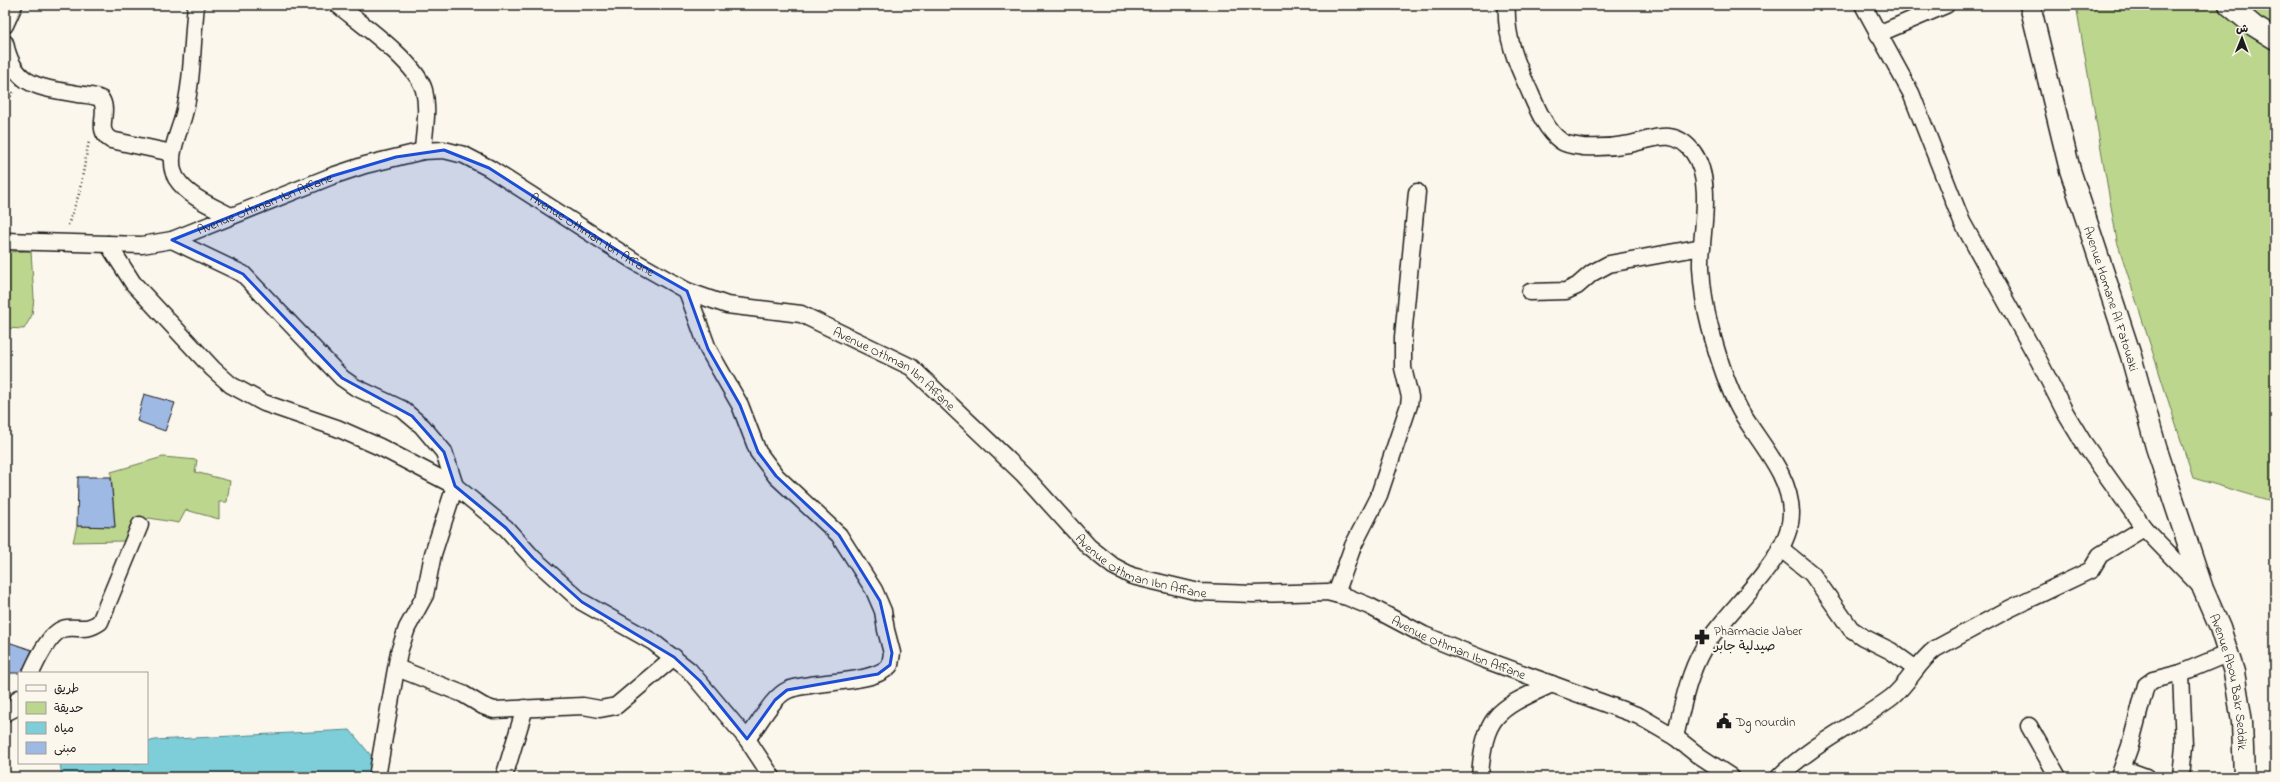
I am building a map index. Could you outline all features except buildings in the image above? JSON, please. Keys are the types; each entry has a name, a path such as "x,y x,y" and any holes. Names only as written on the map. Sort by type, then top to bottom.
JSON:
{"street":[{"path":"5,25 8,14 14,5"},
{"path":"196,5 189,94 172,153 173,171 185,188 199,200 231,216"},
{"path":"338,5 372,31 416,76 423,88 425,98 423,151"},
{"path":"1507,5 1509,38 1521,73 1536,105 1553,133 1562,142 1577,146 1598,148 1630,144 1657,136 1670,137 1682,142 1694,153 1702,173 1704,195 1705,215 1701,266 1704,302 1722,366 1740,410 1774,461 1788,495 1791,512 1789,529 1780,548 1756,583 1713,632 1701,651 1684,702 1675,738"},
{"path":"1863,5 1910,93 1962,222 2039,361 2066,414 2083,442 2144,528 2203,589"},
{"path":"1878,34 1946,5"},
{"name":"Avenue Homane Al Fatouaki","path":"2030,5 2070,170 2131,356 2156,447 2203,589"},
{"path":"2229,5 2254,26 2275,39"},
{"path":"5,43 10,63 24,81 39,87 101,99 104,106 102,127 106,137 111,140 172,153"},
{"name":"Avenue Othman Ibn Affane","path":"5,240 65,244 142,245 172,240 332,176 365,165 423,151 444,150 464,155 489,168 634,261 687,291 727,305 801,314 911,367 1023,474 1089,547 1113,566 1132,576 1199,592 1253,594 1327,592 1336,594 1369,606 1424,635 1639,716 1675,738 1698,756 1731,777"},
{"path":"1336,594 1353,546 1382,488 1409,405 1409,390 1404,368 1403,337 1417,192"},
{"path":"172,240 243,274 342,378 355,387 402,409 412,416 444,452 455,486 433,554 426,595 408,628 399,652 377,777"},
{"path":"108,244 133,283 213,369 231,384 264,403 337,428 366,441 455,486 506,528 533,558 582,602 653,642 674,657 700,681 716,703 747,739 772,777"},
{"path":"1530,292 1566,291 1577,286 1592,273 1609,264 1702,247"},
{"path":"687,291 708,349 740,405 758,452 776,476 838,534 880,601 892,653 890,665 878,674 794,688 784,692 775,700 747,739"},
{"path":"31,672 40,653 56,633 65,628 91,628 100,622 140,525"},
{"path":"1779,777 1807,752 1893,696 1924,658 1935,649 1970,629 2092,570 2100,555 2144,528"},
{"path":"1780,548 1812,574 1851,629 1891,651 1916,669"},
{"name":"Avenue Abou Bakr Seddik","path":"2203,589 2229,653 2234,672 2242,722 2244,777"},
{"path":"2146,777 2122,773 2146,685 2153,680 2181,673 2229,653"},
{"path":"397,668 463,694 482,706 494,710 583,706 600,709 616,706 674,657"},
{"path":"2181,673 2184,746 2181,777"},
{"path":"1480,777 1486,734 1493,719 1513,702 1552,684"},
{"path":"5,713 15,708 18,700"},
{"path":"504,777 525,708"},
{"path":"2029,726 2058,777"}],"path":[{"path":"65,244 69,222 79,194 90,138"}],"highlighted area":[{"path":"444,150 489,168 634,261 687,291 708,349 740,405 758,452 776,476 839,535 880,601 892,653 890,665 878,674 787,690 775,700 747,739 700,681 674,657 582,602 533,558 506,528 455,486 444,452 412,416 342,378 243,274 172,240 332,176 396,157"}],"green space":[{"path":"2076,5 2275,5 2275,502 2193,478 2117,241"},
{"path":"31,251 34,298 32,315 24,329 5,328 5,252"},
{"path":"163,457 197,460 195,472 230,481 227,502 219,502 219,519 186,510 179,523 149,518 140,525 133,543 124,541 73,542 77,526 115,527 111,472"}],"water":[{"path":"350,730 378,764 379,777 62,777 60,764 148,764 148,742 155,740"}],"place":[{"name":"Pharmacie Jaber صيدلية جابر","path":"1702,637"},
{"name":"Dg nourdin","path":"1724,721"}]}
